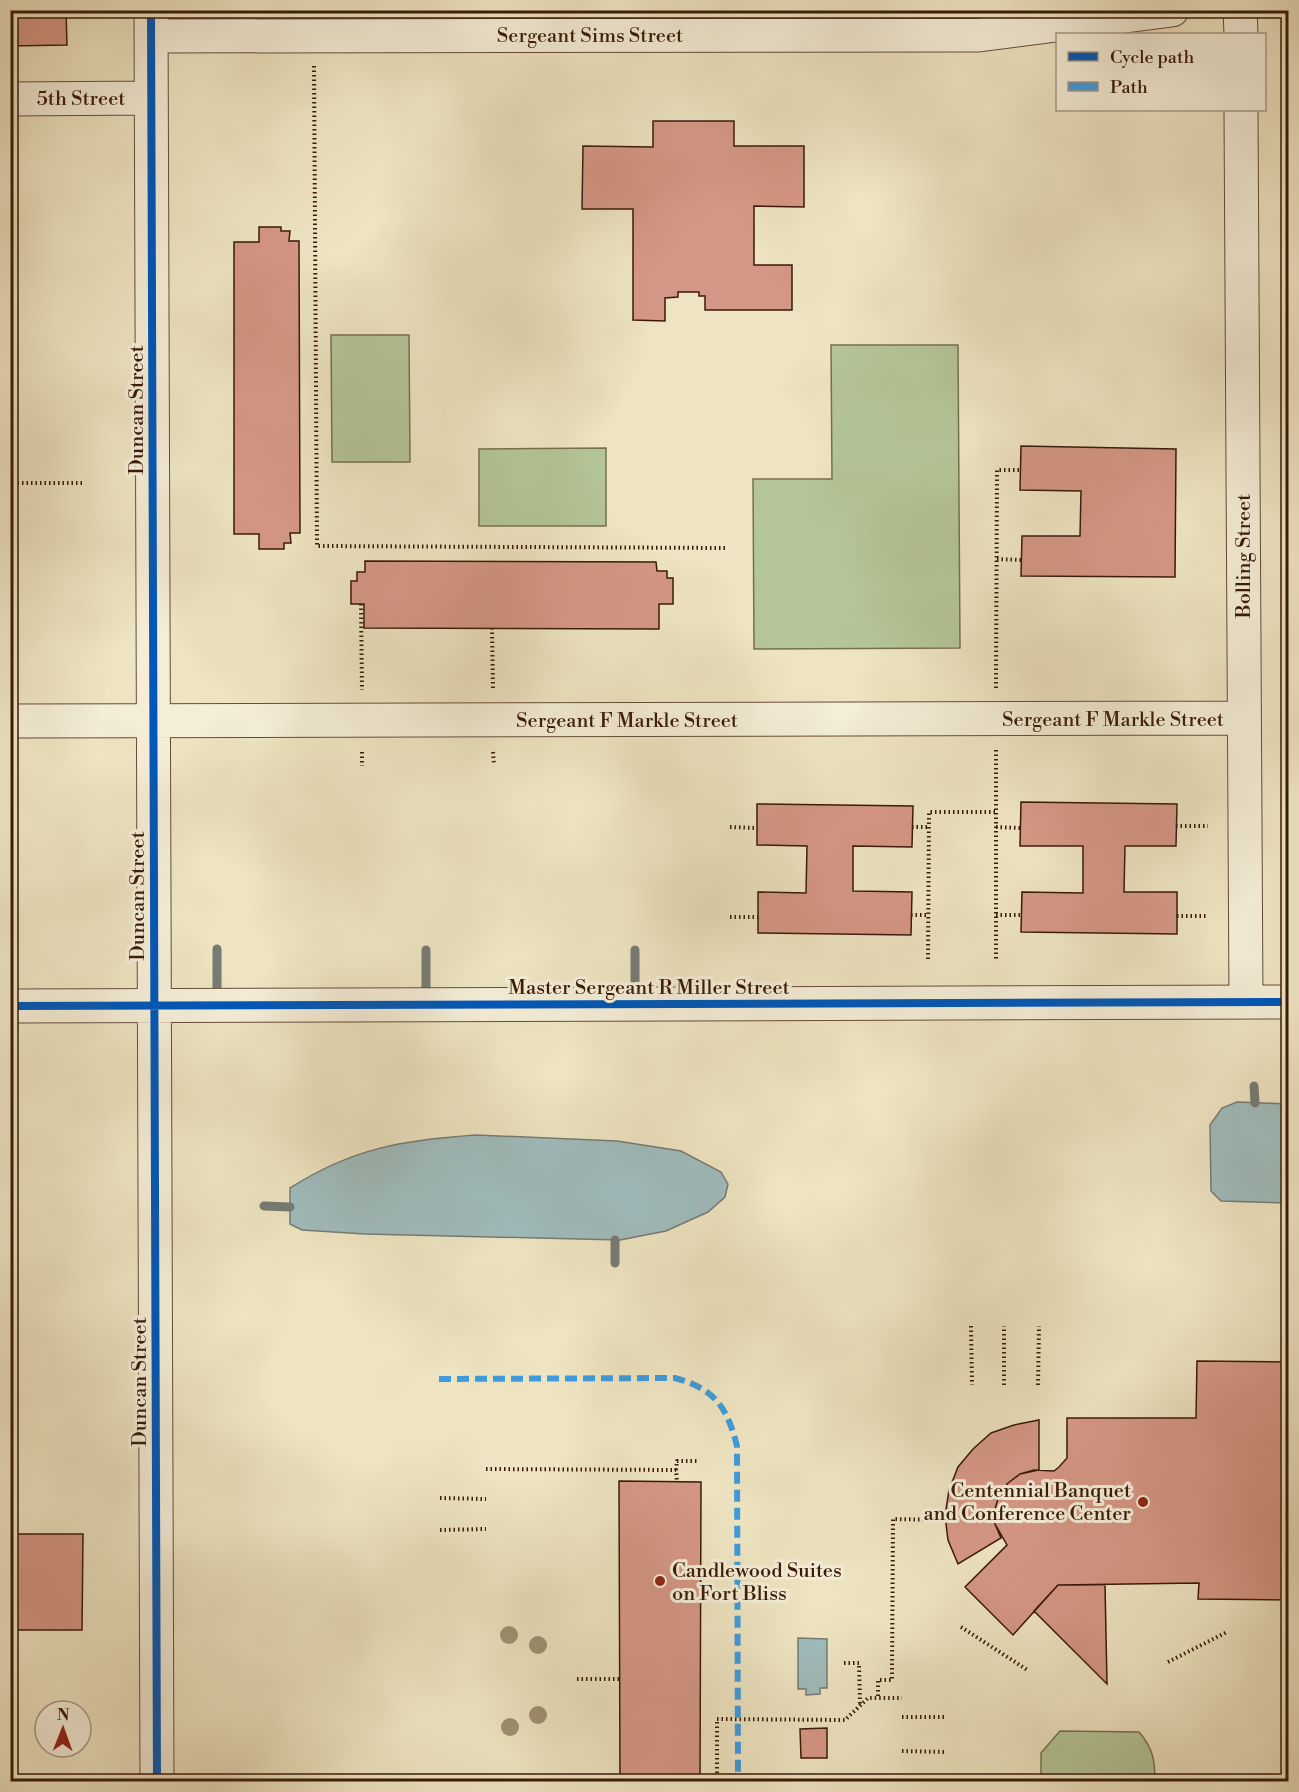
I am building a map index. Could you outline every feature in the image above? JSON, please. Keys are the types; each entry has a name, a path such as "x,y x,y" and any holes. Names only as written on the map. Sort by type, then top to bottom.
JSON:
{"street":[{"name":"Sergeant Sims Street","path":"151,23 314,35 979,34 1172,10"},
{"path":"1240,10 1240,33"},
{"name":"Duncan Street","path":"151,23 157,1782"},
{"name":"5th Street","path":"10,99 151,98"},
{"name":"Bolling Street","path":"1241,111 1246,1002"},
{"name":"Sergeant F Markle Street","path":"10,721 1244,718"},
{"name":"Master Sergeant R Miller Street","path":"10,1006 1288,1002"}],"path":[{"path":"314,35 317,546 724,548"},
{"path":"10,440 11,483 84,483"},
{"path":"997,470 1020,470"},
{"path":"997,559 1021,560"},
{"path":"361,604 362,766"},
{"path":"928,959 929,812 996,812"},
{"path":"1282,825 1288,825"},
{"path":"1176,826 1208,826"},
{"path":"730,827 757,828"},
{"path":"912,827 928,827"},
{"path":"996,827 1020,828"},
{"path":"911,915 928,915"},
{"path":"996,915 1022,915"},
{"path":"1177,916 1208,916"},
{"path":"1282,916 1288,916"},
{"path":"730,917 758,917"},
{"path":"971,1326 972,1385"},
{"path":"1004,1326 1004,1385"},
{"path":"1038,1384 1039,1326"},
{"path":"677,1482 676,1461 697,1461"},
{"path":"486,1469 676,1470"},
{"path":"440,1498 486,1499"},
{"path":"878,1696 878,1680 892,1680 893,1519 946,1520"},
{"path":"440,1530 486,1529"},
{"path":"961,1627 1029,1671"},
{"path":"1168,1662 1227,1632"},
{"path":"844,1663 859,1664 860,1704"},
{"path":"577,1678 620,1679"},
{"path":"717,1782 717,1719 845,1720 868,1698 878,1696 902,1698"},
{"path":"902,1717 945,1717"},
{"path":"902,1751 945,1752"}],"green space":[{"path":"331,335 409,335 410,462 332,462"},
{"path":"831,345 958,345 960,648 754,649 753,479 832,479"},
{"path":"606,448 606,526 479,526 479,449"},
{"path":"1060,1731 1139,1732 1152,1755 1155,1781 1041,1781 1041,1753"}],"water":[{"path":"1237,1102 1288,1104 1288,1203 1221,1201 1211,1191 1210,1125 1222,1108"},
{"path":"476,1135 617,1141 681,1151 721,1172 728,1184 725,1197 708,1212 666,1231 620,1240 365,1234 302,1230 290,1224 290,1188 313,1174 379,1148 402,1143"},
{"path":"798,1638 827,1639 827,1688 820,1688 820,1694 806,1695 806,1689 798,1689"}],"building":[{"path":"10,10 66,10 67,45 10,46"},
{"path":"653,121 734,121 734,146 804,146 804,207 754,206 754,265 792,265 792,310 705,310 705,296 699,296 699,292 678,292 678,297 665,298 665,321 633,320 633,209 582,209 583,146 653,147"},
{"path":"259,227 281,227 281,231 290,231 289,241 299,241 300,533 290,533 291,543 284,543 284,549 259,549 259,534 234,534 234,242 259,242"},
{"path":"1021,446 1176,449 1175,577 1021,576 1022,536 1080,536 1081,491 1020,490"},
{"path":"365,561 656,562 657,571 667,571 667,578 673,578 673,604 659,604 659,629 364,628 364,604 351,604 351,581 357,581 357,572 365,572"},
{"path":"1021,802 1177,804 1176,846 1125,846 1124,892 1177,892 1177,934 1021,932 1022,892 1083,893 1083,846 1020,846"},
{"path":"757,804 913,806 912,847 853,846 853,891 912,892 911,935 758,933 758,892 806,893 807,846 757,845"},
{"name":"Centennial Banquet and Conference Center","path":"1197,1361 1288,1362 1288,1600 1198,1599 1199,1583 1058,1585 1013,1635 965,1587 1007,1545 995,1524 995,1509 999,1495 1008,1483 1020,1474 1034,1470 1054,1471 1067,1458 1067,1418 1196,1418"},
{"path":"1039,1420 1039,1470 1020,1474 1008,1483 999,1495 995,1509 995,1524 1001,1538 958,1564 948,1540 945,1516 949,1490 958,1467 991,1433"},
{"name":"Candlewood Suites on Fort Bliss","path":"619,1481 701,1482 700,1782 620,1782"},
{"path":"10,1534 83,1534 82,1630 10,1630"},
{"path":"1058,1585 1105,1585 1107,1684 1034,1611"},
{"path":"827,1728 827,1758 801,1758 800,1729"}],"waterway":[{"path":"217,949 217,1001"},
{"path":"426,950 426,998"},
{"path":"635,950 635,999"},
{"path":"1254,1086 1255,1103"},
{"path":"264,1206 290,1207"},
{"path":"615,1240 615,1263"}],"marked path":[{"path":"439,1379 675,1378 689,1382 710,1394 724,1410 737,1446 738,1782"}],"cycle path":[{"path":"151,10 157,1782"},
{"path":"10,1006 1288,1002"}],"place":[{"name":"Centennial Banquet and Conference Center","path":"1143,1502"},
{"name":"Candlewood Suites on Fort Bliss","path":"660,1581"}]}
